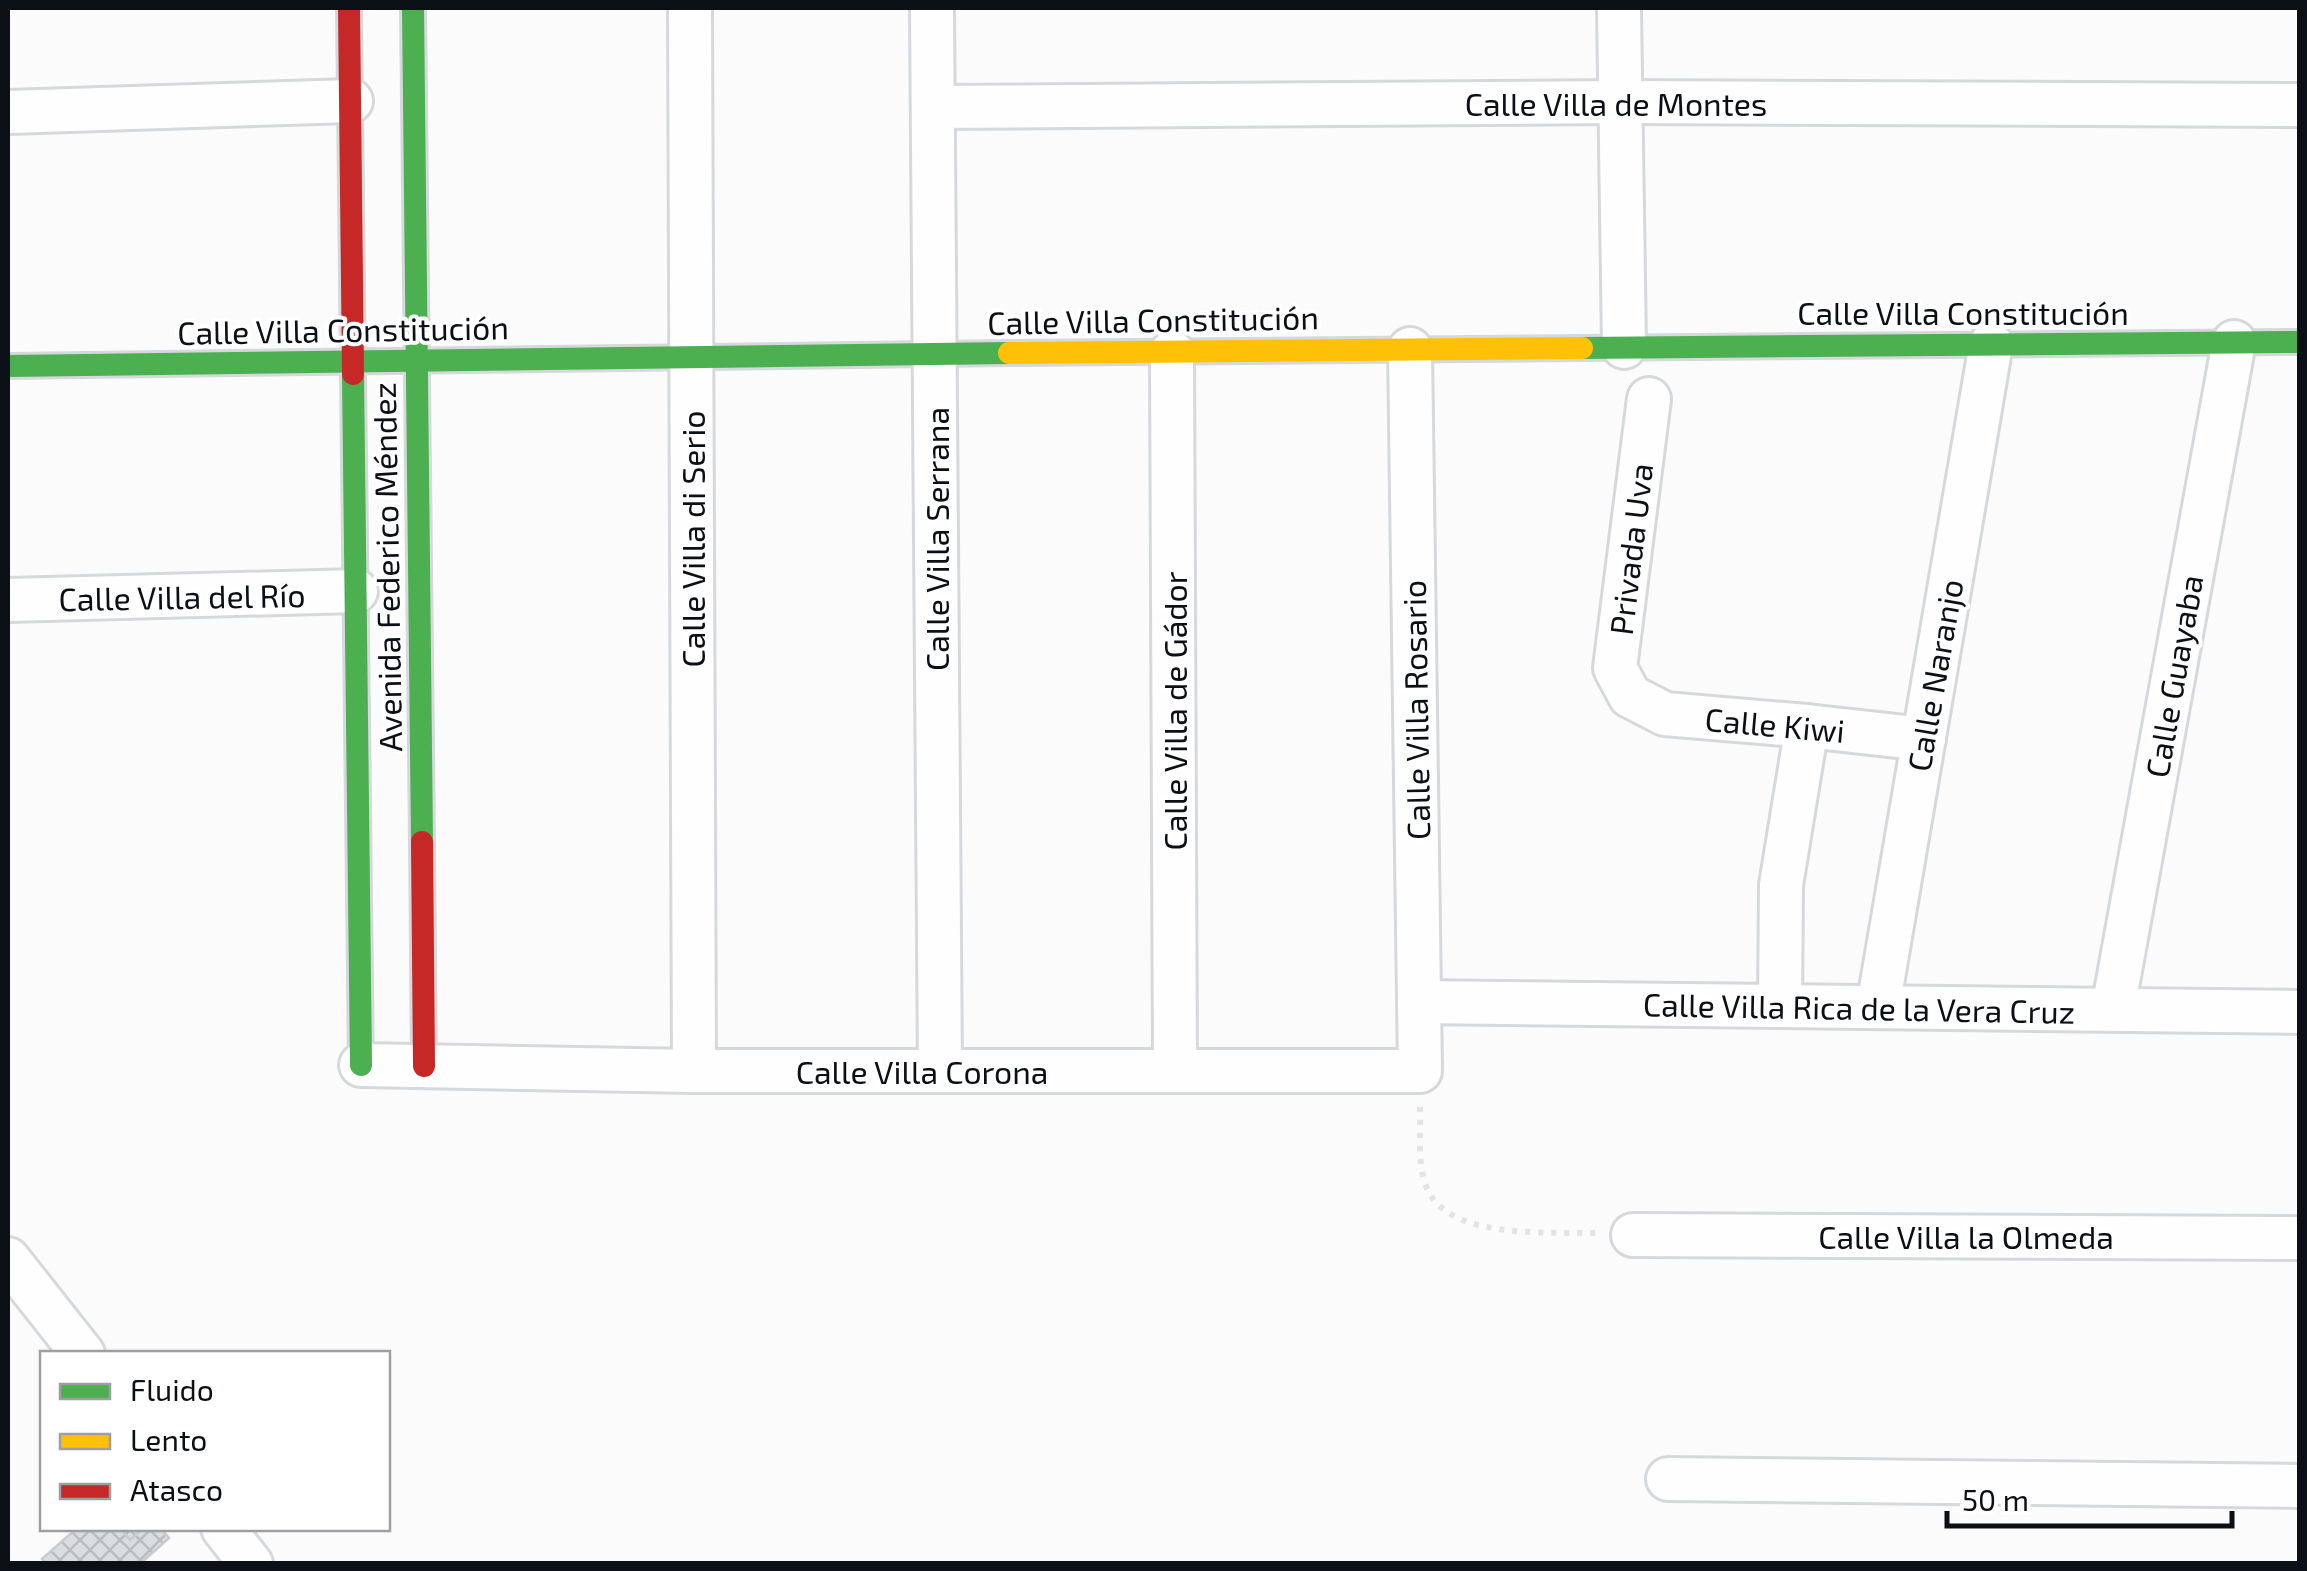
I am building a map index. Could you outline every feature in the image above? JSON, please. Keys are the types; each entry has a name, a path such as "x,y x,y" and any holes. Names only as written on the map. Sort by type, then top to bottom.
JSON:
{"street":[{"name":"Avenida Federico Méndez","path":"349,8 361,1065"},
{"name":"Avenida Federico Méndez","path":"413,8 424,1066"},
{"name":"Calle Villa di Serio","path":"690,8 694,1071"},
{"name":"Calle Villa Serrana","path":"932,8 940,1071"},
{"path":"1619,8 1624,347"},
{"path":"8,112 350,101"},
{"name":"Calle Villa de Montes","path":"932,108 1620,102 2300,105"},
{"name":"Calle Guayaba","path":"2112,1010 2234,342"},
{"name":"Calle Villa Constitución","path":"8,366 2300,342"},
{"name":"Calle Naranjo","path":"1878,1007 1991,344"},
{"name":"Calle Villa Rosario","path":"1410,349 1420,1071"},
{"name":"Calle Villa de Gádor","path":"1172,352 1175,1071"},
{"name":"Privada Uva","path":"1630,696 1615,668 1649,399"},
{"name":"Calle Villa del Río","path":"8,600 356,591"},
{"name":"Calle Kiwi","path":"1630,696 1665,714 1924,740"},
{"path":"1780,1006 1781,884 1806,726"},
{"name":"Calle Villa Rica de la Vera Cruz","path":"1419,1002 2300,1012"},
{"name":"Calle Villa Corona","path":"361,1065 694,1071 1420,1071"},
{"name":"Calle Villa la Olmeda","path":"1633,1234 2300,1238"},
{"path":"8,1259 81,1351"},
{"path":"1668,1479 2300,1486"},
{"path":"226,1531 252,1564"}],"path":[{"path":"1420,1071 1421,1163 1426,1189 1449,1215 1496,1230 1633,1234"}],"building":[{"path":"74,1531 163,1531 169,1538 140,1564 46,1564 42,1559"},
{"path":"122,1531 140,1531 130,1540"}],"traffic: fast":[{"path":"413,8 422,842"},
{"path":"1582,348 2300,342"},
{"path":"8,366 1009,353"},
{"path":"353,374 361,1065"}],"traffic: slow":[{"path":"1009,353 1582,348"}],"traffic: jam":[{"path":"349,8 353,374"},
{"path":"422,842 424,1066"}]}
